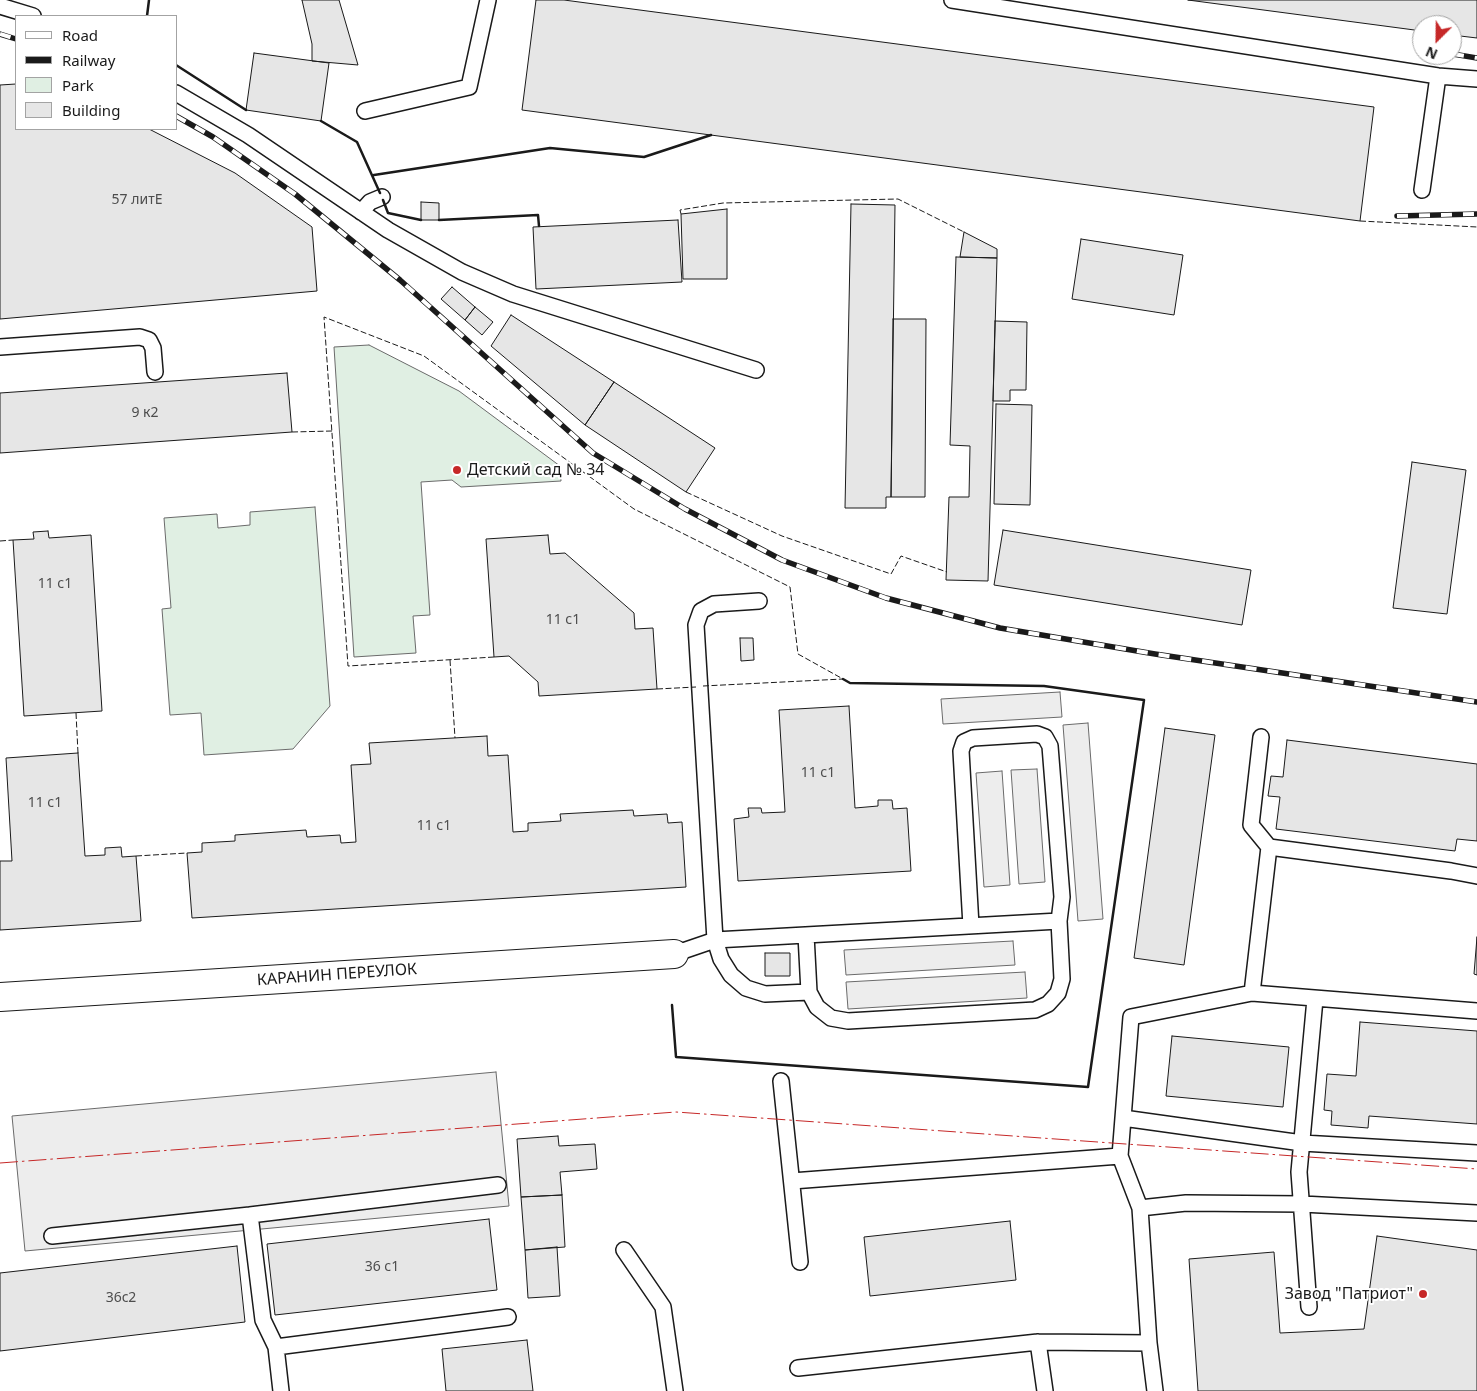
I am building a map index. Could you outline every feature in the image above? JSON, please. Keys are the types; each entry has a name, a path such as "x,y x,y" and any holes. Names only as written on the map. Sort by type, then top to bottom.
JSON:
{"street":[{"name":"КАРАНИН ПЕРЕУЛОК","path":"0,997 674,954"}],"lane":[{"path":"365,111 469,87 488,0"},
{"path":"952,0 1438,76 1477,79"},
{"path":"0,6 30,15"},
{"path":"1422,190 1438,76"},
{"path":"178,94 248,135 388,230 462,272 513,294 756,370"},
{"path":"361,212 370,202 382,197"},
{"path":"0,346 140,337 149,340 153,348 155,372"},
{"path":"759,601 714,604 700,611 696,625 716,940 720,959 731,975 746,988 765,994 809,992"},
{"path":"806,935 809,992 817,1007 831,1018 848,1021 1035,1010 1048,1004 1058,993 1062,980 1058,920 1062,898 1050,746 1045,737 1037,734 972,738 964,742 961,751 971,926"},
{"path":"1252,993 1269,848 1251,825 1261,737"},
{"path":"1269,848 1451,870 1477,876"},
{"path":"674,954 716,940 1058,920"},
{"path":"1154,1391 1140,1208 1120,1156 1131,1017 1252,993 1477,1011"},
{"path":"1309,1307 1299,1172 1315,999"},
{"path":"782,1081 800,1262"},
{"path":"1123,1118 1302,1143 1477,1153"},
{"path":"792,1181 1120,1156"},
{"path":"52,1236 250,1215 498,1185"},
{"path":"1140,1208 1186,1203 1302,1204 1477,1213"},
{"path":"250,1215 263,1320 276,1347 281,1391"},
{"path":"624,1250 663,1307 675,1391"},
{"path":"276,1347 508,1317"},
{"path":"798,1368 1038,1342 1149,1344"},
{"path":"1038,1342 1045,1391"}],"green space":[{"path":"369,345 459,391 560,466 561,481 461,487 452,480 421,482 430,615 413,616 416,653 354,657 334,347"},
{"path":"315,507 330,706 293,749 204,755 201,713 170,715 162,609 171,608 164,518 217,514 218,528 250,525 250,512"}],"shaded area":[{"path":"1060,692 1062,717 943,724 941,699"},
{"path":"1088,723 1103,919 1078,921 1063,725"},
{"path":"1037,769 1045,882 1019,884 1011,770"},
{"path":"1002,771 1010,885 984,887 976,773"},
{"path":"1013,941 1015,965 846,975 844,950"},
{"path":"1025,972 1027,998 848,1009 846,982"},
{"path":"496,1072 509,1206 25,1251 12,1116"}],"building":[{"path":"302,0 339,0 358,65 312,61 312,44"},
{"path":"536,0 564,0 1374,107 1360,221 522,110"},
{"path":"1188,0 1477,0 1477,38 1462,36 1462,15 1412,15 1412,30"},
{"path":"254,53 329,63 321,121 246,110"},
{"path":"15,84 15,130 151,130 235,173 312,227 317,291 0,319 0,85"},
{"path":"421,202 439,203 439,220 421,220"},
{"path":"851,204 895,205 891,497 886,497 886,508 845,508"},
{"path":"727,209 727,279 683,279 681,214"},
{"path":"678,220 682,282 536,289 533,227"},
{"path":"964,232 997,249 997,258 960,257"},
{"path":"1081,239 1183,255 1174,315 1072,299"},
{"path":"956,257 997,258 988,581 946,580 949,497 969,497 970,446 950,445"},
{"path":"452,287 475,307 465,320 441,299"},
{"path":"475,307 493,322 482,335 465,320"},
{"path":"511,315 614,382 585,425 491,346"},
{"path":"893,319 926,319 925,497 891,497"},
{"path":"995,321 1027,322 1026,390 1010,390 1010,401 993,401"},
{"path":"287,373 292,432 0,453 0,393"},
{"path":"614,382 715,448 686,492 585,425"},
{"path":"996,404 1032,405 1030,505 994,504"},
{"path":"1412,462 1466,470 1447,614 1393,608"},
{"path":"1003,530 1251,570 1242,625 994,585"},
{"path":"48,531 49,538 91,535 102,711 24,716 13,540 34,539 33,532"},
{"path":"548,535 550,554 565,553 634,613 635,629 653,628 657,689 539,696 538,682 509,656 494,657 486,539"},
{"path":"740,638 753,638 754,660 741,661"},
{"path":"849,706 855,808 878,806 878,800 892,800 893,809 907,808 911,871 738,881 734,819 749,817 748,808 761,808 762,813 785,812 779,710"},
{"path":"1165,728 1215,735 1184,965 1134,958"},
{"path":"487,736 488,756 508,755 513,832 528,831 528,823 561,821 560,814 633,810 634,816 667,814 668,823 682,822 686,887 192,918 187,853 202,852 202,843 235,841 235,835 306,830 307,837 340,835 341,843 356,842 351,765 371,764 369,743"},
{"path":"1287,740 1477,764 1477,841 1457,839 1455,851 1276,829 1280,797 1268,796 1271,776 1283,777"},
{"path":"78,753 85,856 105,855 105,848 121,847 122,857 136,856 141,921 0,930 0,861 12,861 6,758"},
{"path":"1477,937 1477,975 1474,974"},
{"path":"765,953 790,953 790,976 765,976"},
{"path":"1360,1022 1477,1031 1477,1124 1369,1116 1368,1128 1331,1125 1332,1111 1324,1110 1327,1074 1356,1076"},
{"path":"1172,1036 1289,1047 1283,1107 1166,1096"},
{"path":"558,1136 559,1146 595,1144 597,1169 560,1172 562,1195 521,1197 517,1139"},
{"path":"562,1195 565,1247 525,1250 521,1197"},
{"path":"489,1219 497,1290 275,1315 267,1244"},
{"path":"1010,1221 1016,1280 870,1296 864,1237"},
{"name":"Завод \"Патриот\"","path":"1377,1236 1477,1250 1477,1391 1198,1391 1189,1259 1274,1252 1280,1333 1364,1329"},
{"path":"237,1246 245,1322 0,1351 0,1273"},
{"path":"557,1247 560,1296 528,1298 525,1250"},
{"path":"527,1340 533,1391 446,1391 442,1349"}],"railway":[{"path":"0,34 15,39"},
{"path":"1462,56 1477,58"},
{"path":"178,117 213,137 295,194 400,280 593,453 685,509 782,560 886,598 1000,628 1155,654 1477,702"},
{"path":"1397,216 1477,214"}],"fence":[{"path":"681,214 680,210 723,203 898,199 964,232"},
{"path":"1360,221 1477,227"},
{"path":"494,657 348,666 324,317 424,356 634,509 790,587 798,654 843,679"},
{"path":"292,432 332,431"},
{"path":"686,492 782,536 891,574 901,556 947,572"},
{"path":"0,541 13,540"},
{"path":"450,660 455,738"},
{"path":"703,686 843,679"},
{"path":"657,689 696,687"},
{"path":"76,713 78,753"},
{"path":"136,856 187,853"}],"wall":[{"path":"147,15 149,0"},
{"path":"178,66 246,110"},
{"path":"321,121 357,142 380,193"},
{"path":"374,175 550,148 644,157 711,135"},
{"path":"383,200 388,213 421,220"},
{"path":"439,220 538,215 539,226"},
{"path":"672,1005 676,1057 1088,1087 1144,700 1044,686 850,683 843,679"}],"power":[{"path":"0,1163 676,1112 1477,1169"}],"place":[{"name":"Детский сад № 34","path":"457,470"},
{"name":"Завод \"Патриот\"","path":"1423,1294"}]}
